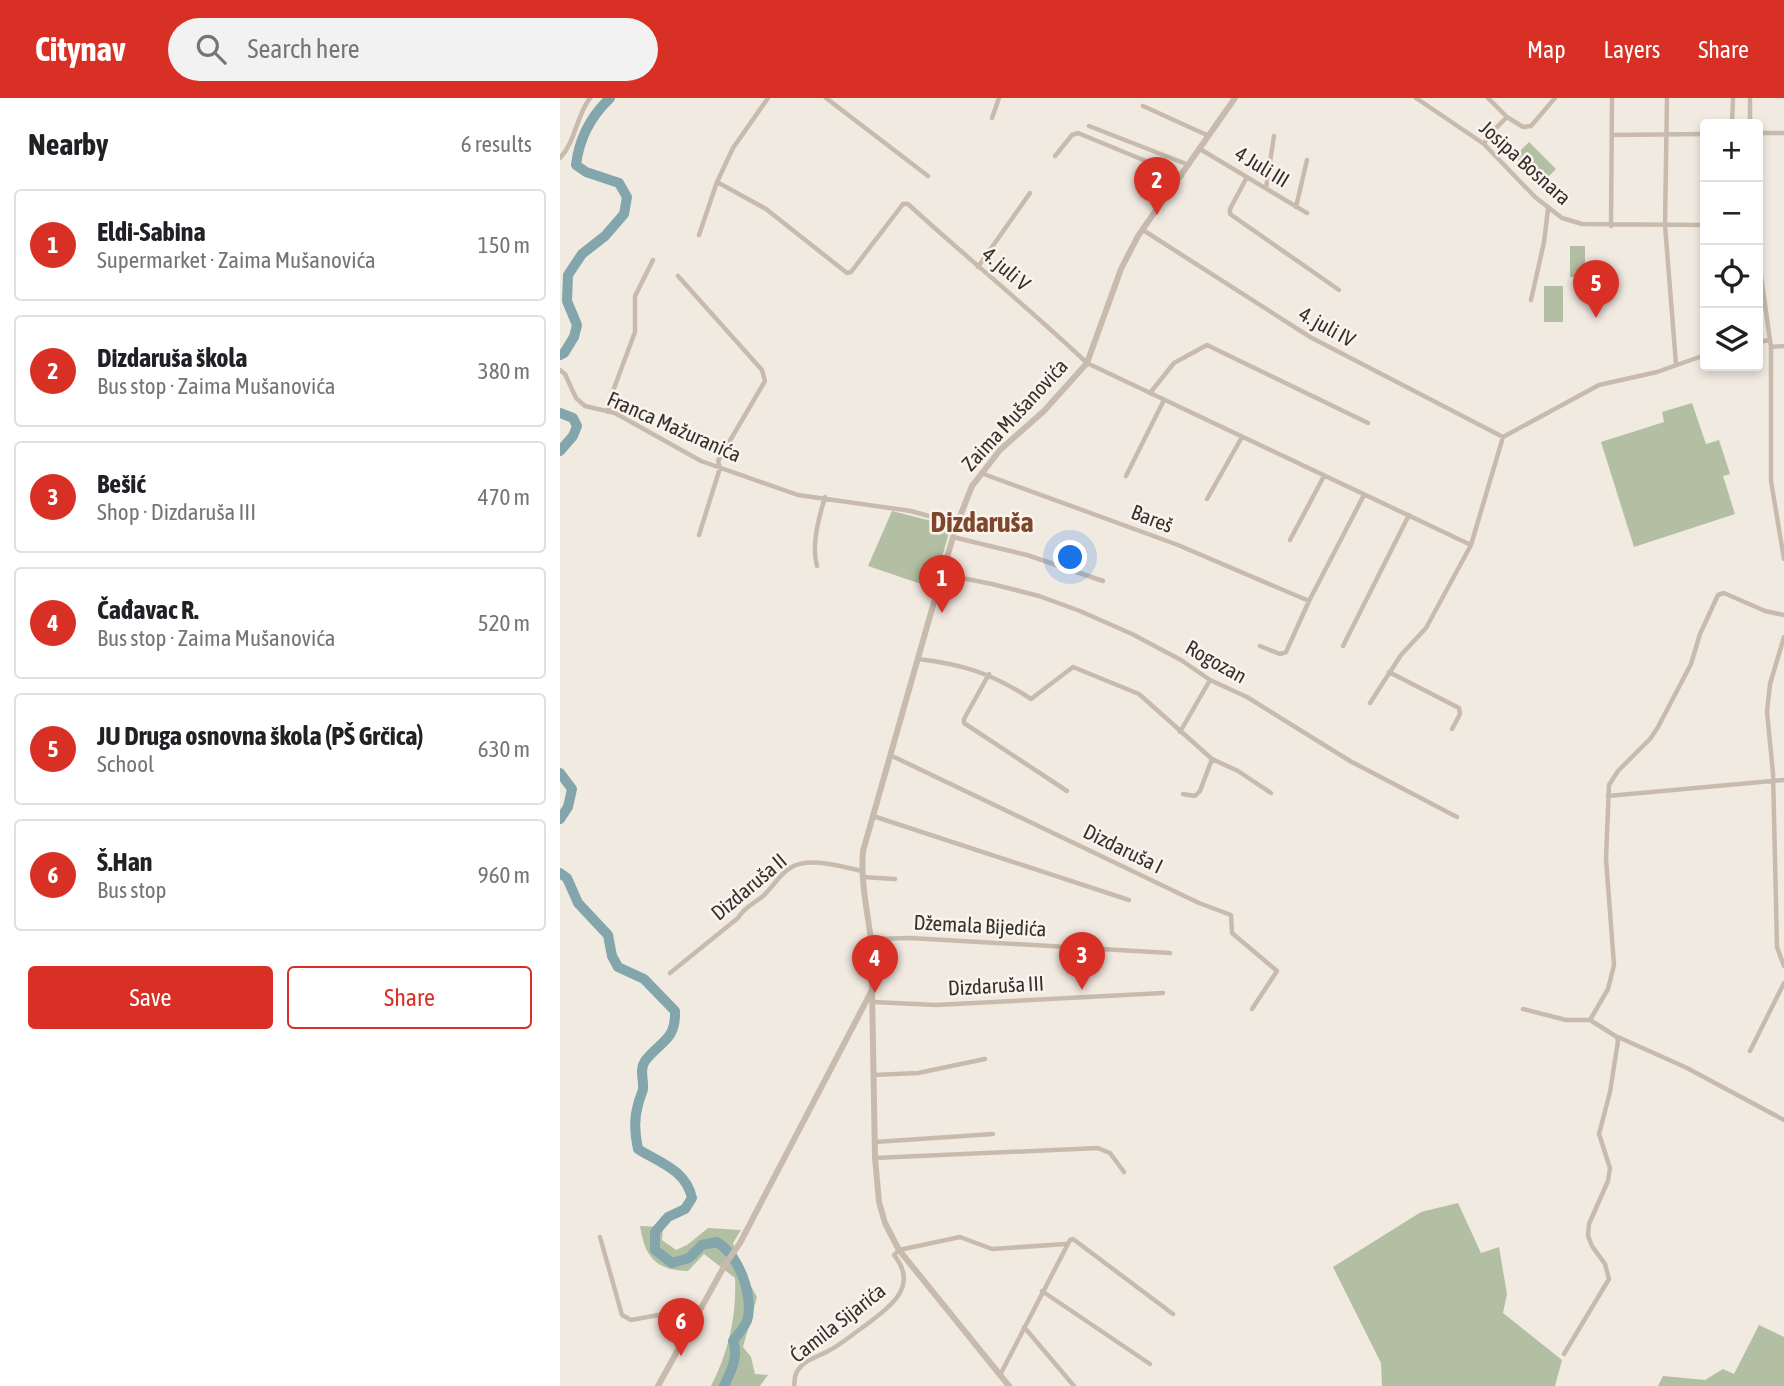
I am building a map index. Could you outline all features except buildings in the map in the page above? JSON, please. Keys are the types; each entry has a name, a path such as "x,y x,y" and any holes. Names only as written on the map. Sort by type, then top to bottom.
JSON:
{"street":[{"path":"560,158 570,143 583,108 590,98"},
{"path":"699,235 717,182 733,148 768,98"},
{"path":"826,98 928,176"},
{"path":"992,118 999,98"},
{"name":"Zaima Mušanovića","path":"872,990 876,965 862,874 863,851 942,573 972,486 1000,450 1074,380 1087,363 1123,264 1143,230 1235,98"},
{"name":"Josipa Bosnara","path":"1416,98 1484,144 1548,209 1571,222 1611,226 1700,225"},
{"path":"1488,98 1507,117 1520,126 1529,127 1555,98"},
{"path":"1611,226 1612,98"},
{"path":"1667,98 1665,225 1676,364"},
{"path":"1732,119 1733,98"},
{"path":"1750,119 1751,98"},
{"path":"1143,106 1209,136"},
{"path":"1484,144 1507,117"},
{"path":"1089,126 1190,165"},
{"path":"1763,134 1784,133"},
{"path":"1055,156 1072,135 1078,134 1182,176"},
{"path":"1612,135 1700,134"},
{"path":"1266,188 1274,136"},
{"name":"4 Juli III","path":"1200,149 1307,213"},
{"path":"1296,206 1307,160"},
{"path":"1247,177 1230,214 1339,290"},
{"name":"4. juli V","path":"717,182 766,209 847,273 851,272 903,204 908,204 1087,363"},
{"path":"978,267 1030,193"},
{"path":"1531,300 1544,242 1548,209"},
{"name":"4. juli IV","path":"1143,230 1310,337 1503,437"},
{"path":"608,412 635,332 635,296 653,260"},
{"path":"678,276 765,376 765,381 718,461 720,468 699,535"},
{"path":"1763,290 1771,347 1773,498 1784,559"},
{"path":"1763,341 1770,340"},
{"path":"1150,393 1174,363 1207,345 1368,423"},
{"path":"1771,347 1784,346"},
{"path":"1370,703 1401,654 1426,628 1471,545 1503,437 1599,385 1657,372 1700,357"},
{"path":"1087,363 1471,545"},
{"name":"Franca Mažuranića","path":"560,370 565,374 576,398 585,406 615,413 701,461 798,495 911,510 957,524"},
{"name":"Bareš","path":"1126,476 1164,400"},
{"path":"1207,499 1242,437"},
{"name":"Bareš","path":"981,472 1178,545 1309,601"},
{"path":"1290,540 1324,475"},
{"path":"1260,646 1280,654 1286,652 1364,495"},
{"path":"817,566 815,559 819,516 825,497"},
{"path":"1343,646 1409,516"},
{"path":"953,537 1027,555 1103,581"},
{"name":"Rogozan","path":"942,573 992,584 1080,611 1132,634 1181,660 1210,680 1247,697 1350,761 1457,817"},
{"path":"1590,1020 1608,989 1614,952 1606,859 1609,785 1618,771 1650,739 1658,727 1691,664 1699,634 1718,595 1724,593 1765,611 1784,614"},
{"path":"1784,637 1770,684 1767,712 1773,781 1777,947 1784,966"},
{"path":"917,658 955,663 989,674 1031,699 1073,667 1139,694 1212,759 1238,771 1271,793"},
{"path":"1389,672 1459,708 1460,714 1452,729"},
{"path":"989,674 964,723 1067,791"},
{"path":"1180,732 1210,680"},
{"name":"Dizdaruša I","path":"890,755 1199,903 1231,915 1232,933 1277,971 1252,1009"},
{"path":"1183,794 1195,796 1200,792 1212,759"},
{"path":"1608,796 1784,780"},
{"path":"872,816 1129,900"},
{"name":"Dizdaruša II","path":"670,973 738,918 743,909 762,896 791,867 801,863 815,864 895,880"},
{"name":"Džemala Bijedića","path":"872,939 910,938 1170,953"},
{"path":"1750,1051 1784,982"},
{"path":"872,990 875,1158 878,1202 885,1223 899,1250 1009,1386"},
{"path":"658,1386 726,1263 740,1243 872,990"},
{"name":"Dizdaruša III","path":"873,1002 936,1005 1163,993"},
{"path":"1523,1009 1566,1020 1590,1020 1617,1037 1784,1120"},
{"path":"1563,1354 1609,1279 1605,1264 1588,1236 1589,1224 1608,1181 1610,1168 1600,1134 1610,1092 1617,1037"},
{"path":"874,1075 918,1073 985,1059"},
{"path":"875,1142 993,1135"},
{"path":"875,1158 1098,1148 1110,1153 1124,1172"},
{"path":"600,1237 622,1315 626,1319 703,1307"},
{"path":"899,1250 960,1237 992,1249 1066,1244 1073,1240 1173,1314"},
{"path":"1000,1375 1066,1244"},
{"name":"Ćamila Sijarića","path":"794,1386 795,1375 803,1364 831,1349 895,1303 902,1290 903,1280 894,1255 899,1250"},
{"path":"1042,1291 1150,1364"},
{"path":"1024,1327 1074,1386"}],"green space":[{"path":"1529,142 1556,169 1541,184 1514,157"},
{"path":"1570,246 1585,246 1585,277 1570,277"},
{"path":"1544,286 1563,286 1563,322 1544,322"},
{"path":"1692,403 1706,444 1719,440 1730,474 1723,476 1735,514 1634,547 1601,442 1664,422 1662,412"},
{"path":"892,511 951,526 933,588 868,566"},
{"path":"1458,1203 1481,1253 1499,1247 1507,1294 1503,1313 1562,1360 1555,1386 1382,1386 1381,1363 1333,1267 1421,1212"},
{"path":"640,1226 663,1227 662,1240 676,1250 687,1245 708,1228 741,1230 733,1243 742,1270 757,1297 743,1347 751,1357 755,1374 768,1375 760,1386 711,1386 730,1334 735,1278 704,1254 688,1271 667,1268 649,1254"},
{"path":"1759,1325 1784,1337 1784,1386 1658,1386 1663,1376 1705,1380 1723,1369 1734,1374"}],"waterway":[{"path":"560,355 574,337 577,325 567,301 568,275 582,254 605,236 624,214 627,197 619,183 586,172 576,165 587,128 610,98"},
{"path":"560,413 573,418 577,426 573,436 560,451"},
{"path":"560,773 572,789 568,807 560,819"},
{"path":"560,873 567,878 578,903 608,935 612,956 618,967 644,979 675,1011 670,1035 643,1064 643,1089 636,1115 636,1138 638,1149 678,1174 689,1188 692,1198 685,1209 668,1217 655,1232 655,1250 672,1263 689,1258 702,1245 717,1242 738,1265 746,1286 748,1317 733,1341 735,1358 724,1386"}],"place":[{"name":"Dizdaruša škola","path":"1157,215"},
{"name":"JU Druga osnovna škola (PŠ Grčica)","path":"1596,318"},
{"name":"Eldi-Sabina","path":"942,613"},
{"name":"Bešić","path":"1082,990"},
{"name":"Čađavac R.","path":"875,993"},
{"name":"Š.Han","path":"681,1356"}],"district":[{"name":"Dizdaruša","path":"982,522"}]}
